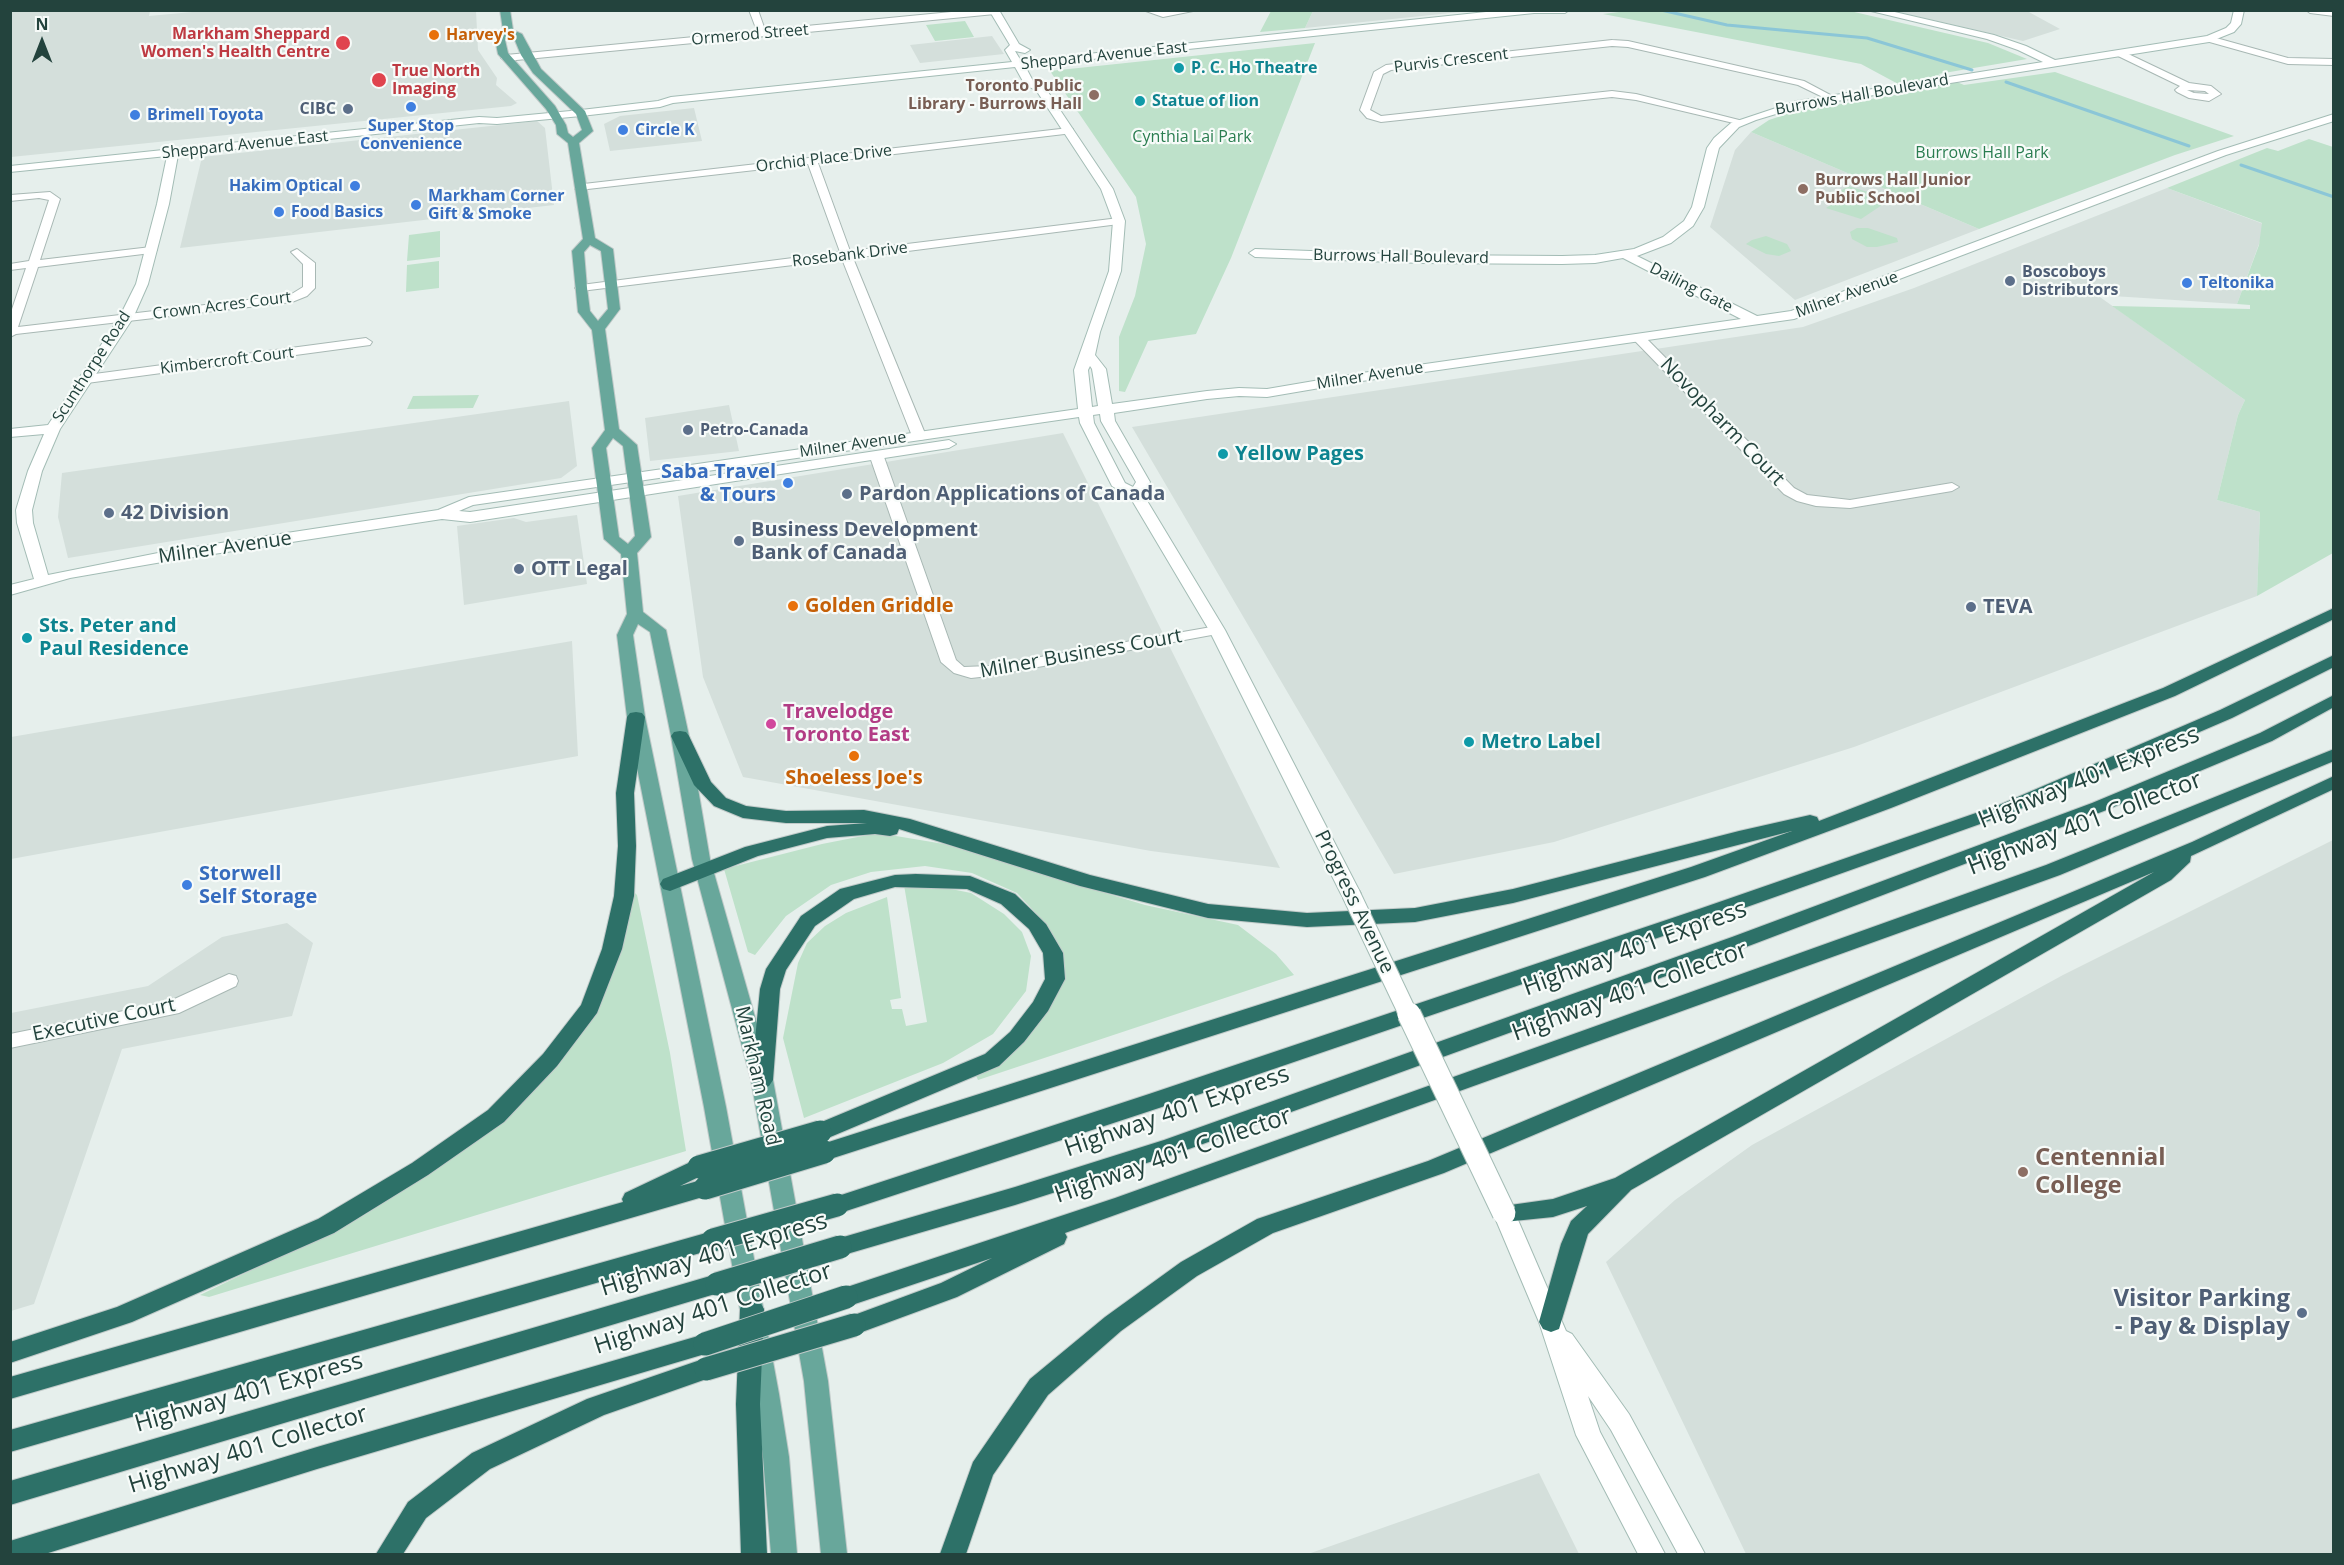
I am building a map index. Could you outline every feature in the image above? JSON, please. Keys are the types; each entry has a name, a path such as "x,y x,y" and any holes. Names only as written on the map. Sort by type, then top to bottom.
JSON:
{"highway":[{"path":"10,1388 592,1219 702,1177 1687,876 1885,804 2169,692 2334,613"},
{"name":"Highway 401 Express","path":"10,1441 837,1205 1459,998 2005,809 2226,714 2334,660"},
{"name":"Highway 401 Express","path":"10,1493 1015,1196 1170,1147 1739,942 2098,807 2266,737 2334,700"},
{"path":"10,1353 124,1315 326,1226 420,1169 496,1116 550,1060 590,1008 612,950 624,896 627,846 625,793 636,717"},
{"path":"681,736 703,785 720,802 743,812 786,817 864,816 910,825 1087,881 1208,911 1307,920 1415,915 1513,896 1739,837 1885,804"},
{"name":"Highway 401 Collector","path":"10,1553 317,1458 705,1356 846,1298 1122,1205 2053,870 2334,754"},
{"path":"953,1554 982,1470 1039,1387 1113,1324 1189,1269 1265,1227 1436,1167 2199,846 2334,782"},
{"path":"670,885 752,851 827,832 875,828 954,838"},
{"path":"1504,1213 1553,1208 1623,1184 2164,874 2199,846"},
{"path":"762,1080 770,989 776,969 808,921 847,894 895,881 970,883 1008,899 1036,924 1053,953 1055,979 1041,1006 1017,1037 992,1060 822,1142"},
{"path":"1551,1322 1572,1244 1579,1228 1623,1184"},
{"path":"389,1554 417,1510 481,1461 705,1356 854,1325 949,1290 1122,1205"},
{"path":"752,1309 748,1404 754,1554"}],"main road":[{"path":"505,10 507,31 501,39 506,58 553,112 563,134 573,142 589,240"},
{"name":"Sheppard Avenue East","path":"10,169 479,120 497,121 578,109 660,104 671,100 1019,65 1039,74 1537,11 1565,10"},
{"path":"1871,10 1990,38 2022,48 2055,64"},
{"name":"Burrows Hall Boulevard","path":"1256,252 1422,259 1562,260 1626,255 1667,240 1689,223 1698,207 1713,148 1722,135 1742,122 1782,107 2209,39 2230,30 2236,24 2239,10"},
{"path":"994,11 1015,46 1024,48 1039,74"},
{"path":"507,31 518,36 526,56 537,71 578,109 588,131 573,142"},
{"path":"1015,46 1010,50 1019,65"},
{"name":"Progress Avenue","path":"1019,65 1029,83 1039,74 1069,131 1107,189 1119,221 1115,271 1093,332 1089,355 1081,370 1086,418 1119,486 1136,494 1217,630 1351,894 1504,1213 1551,1322 1589,1435 1652,1554"},
{"name":"Milner Avenue","path":"442,514 469,501 634,476 919,436 1251,401 1267,393 1355,378 1794,315 1837,301 2222,153 2334,117"},
{"name":"Scunthorpe Road","path":"42,580 30,547 24,510 39,459 53,429 126,318 142,284 163,204 173,152"},
{"path":"589,240 607,249 614,309 598,329"},
{"path":"589,240 578,251 584,312 598,329 612,430 630,445 643,537 629,552"},
{"name":"Dailing Gate","path":"1626,255 1756,321"},
{"name":"Progress Avenue","path":"1089,355 1099,369 1108,415 1143,482 1136,494"},
{"name":"Milner Avenue","path":"10,590 42,580 168,556 442,514 470,517 877,457 1086,418"},
{"path":"10,433 53,429"},
{"path":"612,430 599,448 602,482 612,539 629,552 635,614 625,635 636,717 715,1107 752,1309 776,1457 784,1554"},
{"name":"Markham Road","path":"635,614 658,630 681,736 705,871 762,1080 816,1381 834,1554"},
{"name":"Progress Avenue","path":"1551,1322 1620,1422 1692,1554"}],"street":[{"path":"753,10 762,33"},
{"path":"1147,10 1163,14 1194,10"},
{"path":"2310,10 2334,13"},
{"name":"Ormerod Street","path":"506,58 994,11"},
{"path":"2209,39 2288,61 2299,68 2323,71 2331,68 2332,63"},
{"name":"Purvis Crescent","path":"1742,122 1636,97 1612,94 1381,119 1371,116 1365,110 1379,72 1389,67 1612,43 1628,44 1801,83 1832,99"},
{"path":"2119,53 2187,86"},
{"name":"Orchid Place Drive","path":"579,187 1069,131"},
{"path":"812,161 847,256 919,436"},
{"path":"10,198 50,195 55,199 11,332"},
{"name":"Rosebank Drive","path":"581,288 1119,221"},
{"path":"10,267 151,250"},
{"name":"Crown Acres Court","path":"11,332 292,298 303,294 309,288 309,263 297,252"},
{"name":"Novopharm Court","path":"1639,338 1789,491 1802,498 1816,502 1850,504 1952,487"},
{"name":"Kimbercroft Court","path":"87,379 366,342"},
{"name":"Milner Business Court","path":"877,457 949,662 959,670 971,674 1217,630"},
{"name":"Executive Court","path":"10,1041 172,1008 229,981"}],"shaded area":[{"path":"214,10 476,11 478,50 497,78 496,85 517,103 511,106 11,157 11,11 150,11 149,16"},
{"path":"1313,10 1470,11 1305,28"},
{"path":"1893,11 2027,11 2060,29 2023,41"},
{"path":"992,36 1004,54 920,63 910,45"},
{"path":"694,108 702,141 610,151 604,124 620,116"},
{"path":"537,121 545,128 554,205 180,248 202,157"},
{"name":"Burrows Hall Junior Public School","path":"1751,132 1979,229 1795,300 1710,227 1735,150"},
{"path":"2167,188 2266,225 2237,304 2097,295 2245,400 2238,415 2217,500 2260,512 2257,596 1854,747 1554,842 1394,874 1132,427 1803,327 1914,288"},
{"path":"569,401 577,466 561,478 68,558 58,517 62,473"},
{"path":"729,405 739,451 650,461 645,418"},
{"path":"1063,433 1280,868 1151,851 743,777 703,677 678,496"},
{"path":"577,515 587,584 464,605 457,526 514,518 526,522"},
{"path":"572,641 578,756 11,859 11,737"},
{"name":"Centennial College","path":"2333,840 2333,1554 1746,1554 1606,1262 1675,1200 1752,1145 2063,975"},
{"path":"287,923 313,943 292,1016 122,1049 34,1304 11,1311 11,1013 148,986 222,937"},
{"path":"1539,1473 1579,1554 1308,1554"}],"green space":[{"path":"1271,10 1313,11 1305,28 1260,32"},
{"name":"Burrows Hall Park","path":"1635,10 1850,11 1988,43 2027,59 1938,74 1964,85 2055,72 2234,136 2175,155 1979,229 1751,132 1769,120 1793,112 1913,92 1861,64 1603,14"},
{"path":"965,21 974,37 935,41 926,25"},
{"name":"Cynthia Lai Park","path":"1315,43 1231,258 1196,334 1148,341 1125,392 1119,391 1119,337 1135,296 1146,244 1136,197 1050,71"},
{"path":"2309,139 2333,147 2333,553 2257,596 2260,512 2217,500 2238,415 2245,400 2112,306 2250,309 2250,305 2237,304 2259,245 2262,223 2167,188 2267,148 2278,151"},
{"path":"1848,186 1891,199 1861,219 1826,208 1842,198 1834,195"},
{"path":"1857,228 1868,228 1897,238 1898,242 1867,247 1852,239 1850,232"},
{"path":"440,231 440,257 407,261 409,235"},
{"path":"1766,236 1787,244 1791,251 1779,256 1766,254 1746,244"},
{"path":"439,261 439,288 406,292 407,265"},
{"path":"479,395 473,408 407,409 413,396"},
{"path":"878,833 944,844 1145,905 1238,925 1276,954 1294,975 978,1080 975,1073 998,1060 1061,960 1045,923 1017,893 972,873 925,866 871,872 831,885 786,916 755,955 748,952 724,869 822,844"},
{"path":"904,885 931,885 971,893 1004,914 1022,932 1031,956 1026,991 993,1034 943,1063 804,1118 783,1038 798,963 807,943 825,926 846,913 887,897 901,998 890,1000 892,1009 902,1009 906,1026 927,1022"},
{"path":"631,889 637,895 670,1053 686,1151 209,1297 200,1295 363,1216 488,1133 558,1066 603,996"}],"waterway":[{"path":"1661,10 1727,25 1867,38 1972,70"},
{"path":"2006,82 2189,146"},
{"path":"2241,165 2334,197"}],"place":[{"name":"Harvey's","path":"434,35"},
{"name":"Markham Sheppard Women's Health Centre","path":"343,43"},
{"name":"P. C. Ho Theatre","path":"1179,68"},
{"name":"True North Imaging","path":"379,80"},
{"name":"Toronto Public Library - Burrows Hall","path":"1094,95"},
{"name":"Statue of lion","path":"1140,101"},
{"name":"Super Stop Convenience","path":"411,107"},
{"name":"CIBC","path":"348,109"},
{"name":"Brimell Toyota","path":"135,115"},
{"name":"Circle K","path":"623,130"},
{"name":"Hakim Optical","path":"355,186"},
{"name":"Burrows Hall Junior Public School","path":"1803,189"},
{"name":"Markham Corner Gift & Smoke","path":"416,205"},
{"name":"Food Basics","path":"279,212"},
{"name":"Boscoboys Distributors","path":"2010,281"},
{"name":"Teltonika","path":"2187,283"},
{"name":"Petro-Canada","path":"688,430"},
{"name":"Yellow Pages","path":"1223,454"},
{"name":"Saba Travel & Tours","path":"788,483"},
{"name":"Pardon Applications of Canada","path":"847,494"},
{"name":"42 Division","path":"109,513"},
{"name":"Business Development Bank of Canada","path":"739,541"},
{"name":"OTT Legal","path":"519,569"},
{"name":"Golden Griddle","path":"793,606"},
{"name":"TEVA","path":"1971,607"},
{"name":"Sts. Peter and Paul Residence","path":"27,638"},
{"name":"Travelodge Toronto East","path":"771,724"},
{"name":"Metro Label","path":"1469,742"},
{"name":"Shoeless Joe's","path":"854,756"},
{"name":"Storwell Self Storage","path":"187,885"},
{"name":"Centennial College","path":"2023,1172"},
{"name":"Visitor Parking - Pay & Display","path":"2302,1313"}]}
